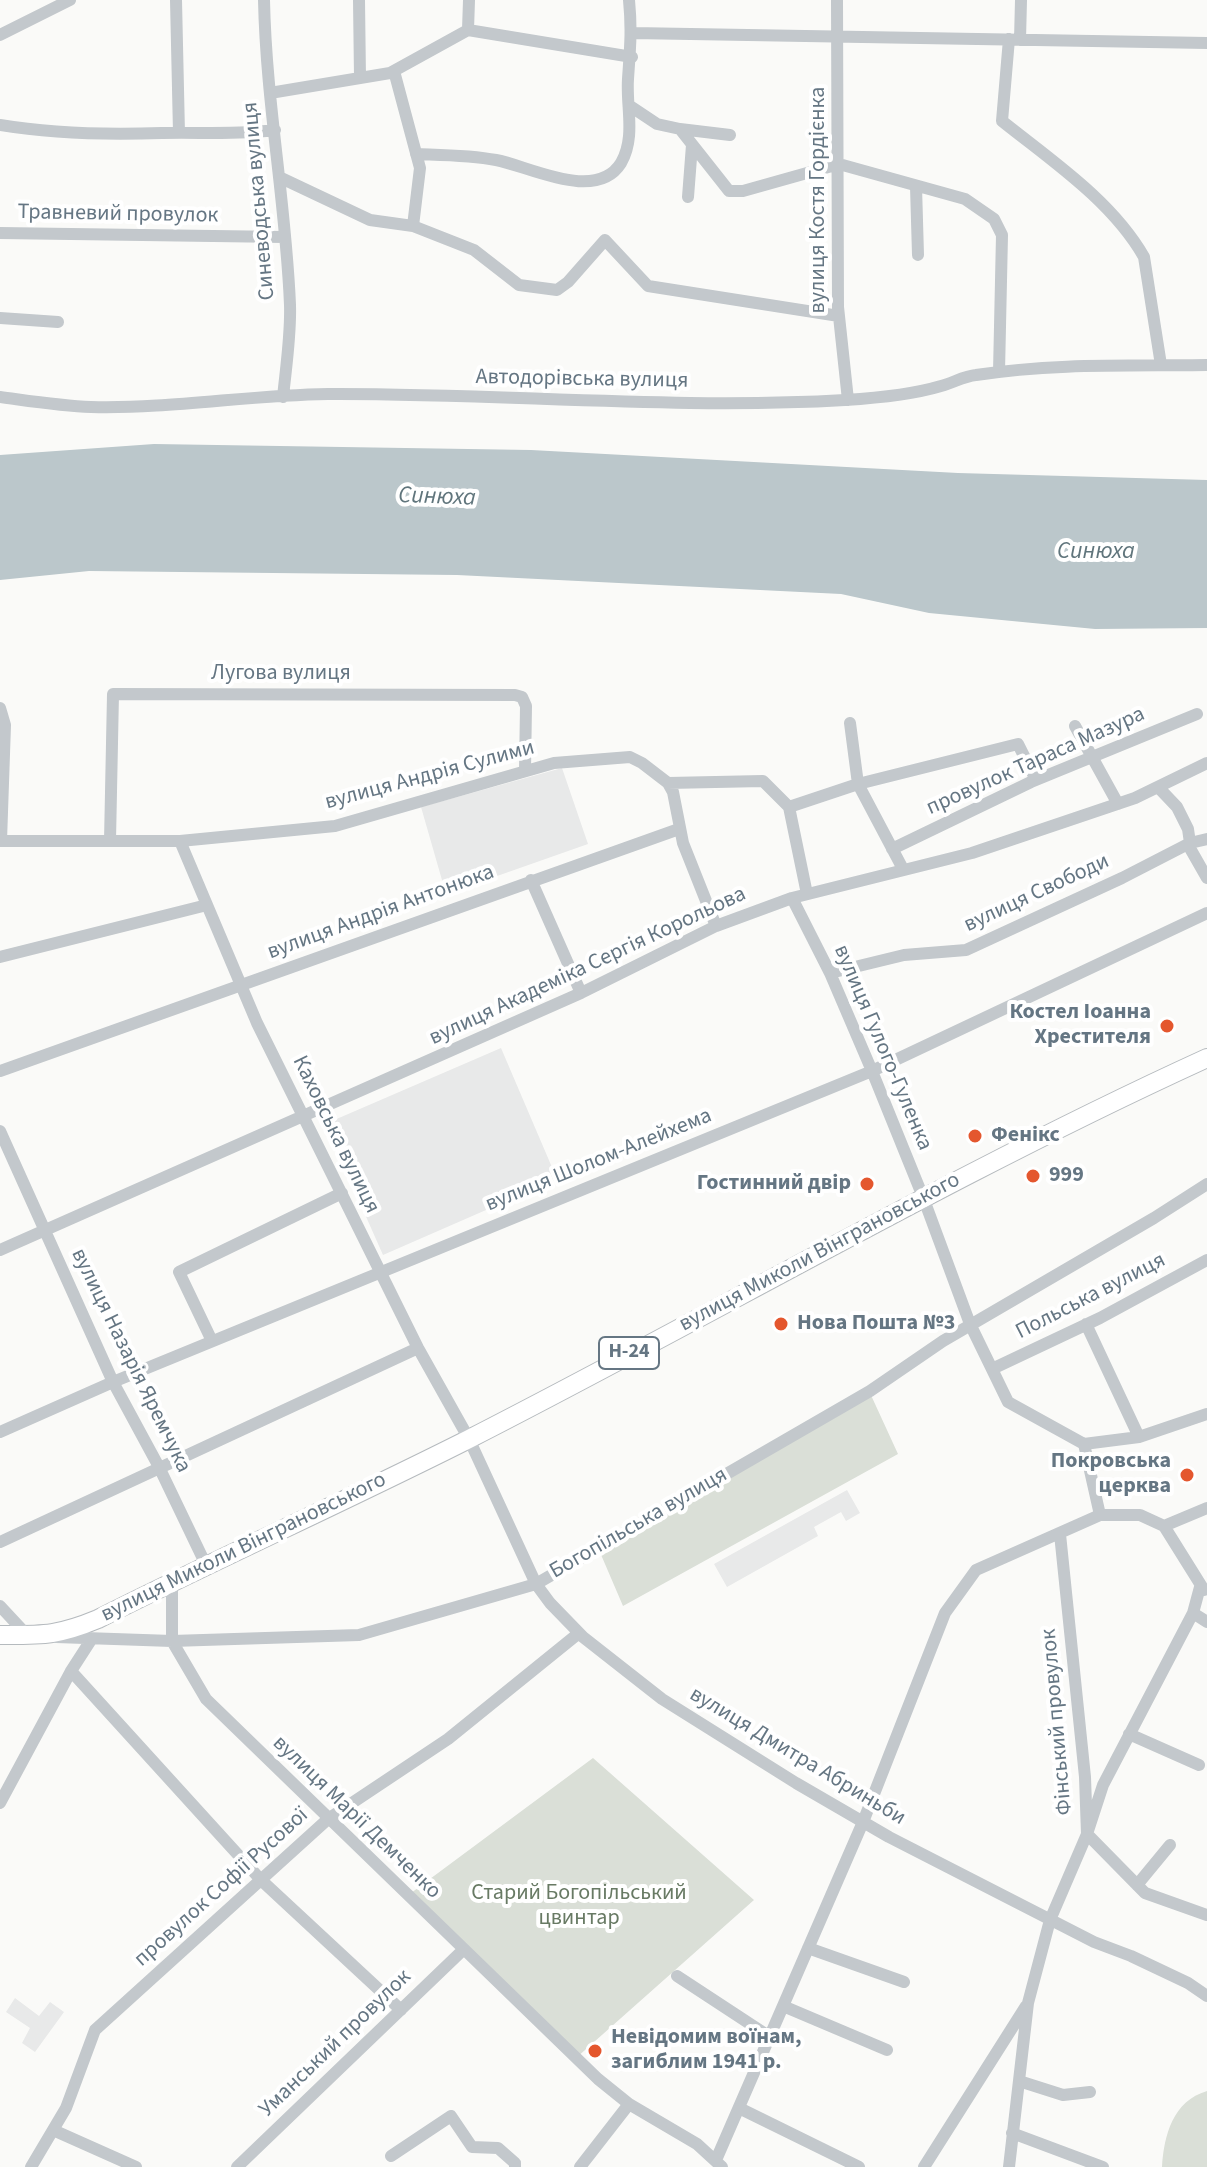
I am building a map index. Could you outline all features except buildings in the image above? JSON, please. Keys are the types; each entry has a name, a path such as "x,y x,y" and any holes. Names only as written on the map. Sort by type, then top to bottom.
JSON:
{"main road":[{"name":"вулиця Миколи Вінграновського","path":"46,1636 72,1630 469,1439 923,1197 1105,1104 1207,1058"},
{"name":"Богопільська вулиця","path":"0,1635 46,1636"}],"street":[{"path":"0,35 70,0"},
{"path":"176,0 179,133"},
{"name":"Синеводська вулиця","path":"264,0 290,308 283,397"},
{"path":"359,0 360,78"},
{"path":"468,30 469,0"},
{"path":"416,154 500,161 567,181 605,178 620,164 629,138 628,81 633,33 629,0"},
{"name":"вулиця Костя Гордієнка","path":"837,0 839,316 848,400"},
{"path":"1021,0 1002,121 1072,177 1136,242 1144,257 1161,365"},
{"path":"270,93 394,71 468,30 632,57"},
{"path":"633,33 1207,43"},
{"path":"394,71 420,168 413,226"},
{"path":"630,106 657,124 730,135"},
{"path":"0,125 75,134 242,134 275,130"},
{"path":"680,129 729,191 743,191 839,164 965,199 994,219 1002,235 999,372"},
{"path":"688,197 692,145"},
{"path":"279,177 370,220 413,226 474,250 519,285 557,290 605,240 648,286 839,316"},
{"path":"916,186 918,255"},
{"name":"Травневий провулок","path":"0,233 284,237"},
{"path":"0,318 58,322"},
{"name":"Автодорівська вулиця","path":"0,397 91,407 198,404 326,394 757,403 848,400 903,394 972,375 1059,366 1207,365"},
{"name":"Лугова вулиця","path":"110,841 113,694 515,695 522,697 526,706 525,771"},
{"name":"вулиця Андрія Сулими","path":"0,708 5,725 1,841 180,841 335,826 554,763 630,757 668,783"},
{"name":"провулок Тараса Мазура","path":"892,849 1036,780 1197,714"},
{"path":"850,723 858,784 903,869"},
{"path":"1075,726 1118,804"},
{"path":"789,807 858,784 1018,744 1036,780"},
{"name":"вулиця Академіка Сергія Корольова","path":"0,1250 581,993 716,926 792,898 972,853 1118,804 1207,763"},
{"path":"716,926 679,829 673,792 668,783 763,781 789,807 807,894"},
{"path":"1158,787 1177,807 1188,829 1191,850 1207,878"},
{"name":"вулиця Андрія Антонюка","path":"0,1071 679,829"},
{"name":"вулиця Свободи","path":"830,973 904,955 966,950 1190,843 1207,839"},
{"name":"Каховська вулиця","path":"180,841 303,1117 418,1348 469,1439"},
{"path":"531,880 581,993"},
{"name":"вулиця Гулого-Гуленка","path":"792,898 830,973 923,1197 970,1324 1008,1402 1084,1444"},
{"path":"0,957 207,905"},
{"name":"вулиця Шолом-Алейхема","path":"0,1432 212,1341 872,1071 1207,913"},
{"name":"вулиця Назарія Яремчука","path":"0,1131 113,1382 159,1467 206,1565"},
{"name":"Богопільська вулиця","path":"46,1636 172,1641 359,1635 536,1584 870,1391 970,1324 1207,1184"},
{"path":"212,1341 179,1272 342,1193"},
{"name":"Польська вулиця","path":"992,1369 1207,1260"},
{"path":"1086,1324 1139,1437"},
{"path":"0,1542 418,1348"},
{"path":"1100,1515 1084,1444 1139,1437 1207,1414"},
{"name":"вулиця Дмитра Абриньби","path":"469,1439 536,1584 550,1603 579,1633 662,1699 863,1822 1050,1920 1188,1983 1207,1996"},
{"path":"1164,1526 1207,1508"},
{"path":"719,2163 739,2108 863,1822 945,1613 976,1570 1100,1515 1140,1515 1164,1526 1204,1590 1103,1785 1087,1834 1050,1920 1028,2003 1009,2167"},
{"name":"Фінський провулок","path":"1060,1534 1085,1777 1087,1834 1145,1893 1207,1915"},
{"path":"172,1581 172,1641"},
{"path":"0,1606 27,1635"},
{"path":"1193,1613 1207,1622"},
{"name":"провулок Софії Русової","path":"31,2167 66,2108 95,2030 328,1819 448,1739 579,1633"},
{"path":"0,1803 91,1640"},
{"name":"вулиця Марії Демченко","path":"172,1641 206,1699 598,2079 629,2104 697,2144 719,2163"},
{"path":"71,1671 261,1880 401,2010"},
{"path":"1129,1734 1199,1765"},
{"path":"1137,1885 1170,1845"},
{"path":"808,1948 904,1982"},
{"name":"Уманський провулок","path":"237,2167 463,1950"},
{"path":"677,1976 770,2037"},
{"path":"924,2167 1028,2003"},
{"path":"783,2006 887,2050"},
{"path":"1019,2081 1063,2095 1090,2092"},
{"path":"580,2167 629,2104"},
{"path":"739,2108 859,2167"},
{"path":"391,2156 451,2116 472,2147 498,2148 515,2163 515,2167"},
{"path":"53,2130 136,2167"},
{"path":"1012,2133 1103,2167"}],"shaded area":[{"path":"562,768 588,844 446,894 421,807"},
{"path":"501,1048 557,1179 383,1255 325,1124"},
{"path":"847,1490 860,1513 846,1521 841,1512 814,1527 818,1536 727,1587 714,1564"},
{"path":"15,1998 39,2016 50,2002 64,2012 35,2052 22,2043 30,2028 6,2012"}],"green space":[{"path":"870,1393 898,1454 623,1606 599,1550"},
{"name":"Старий Богопільський цвинтар","path":"593,1758 754,1900 576,2058 407,1896"},
{"path":"1207,2091 1207,2167 1162,2167 1172,2121 1186,2103"}],"water":[{"name":"Синюха","path":"154,444 531,450 958,473 1207,480 1207,628 1095,629 929,613 841,594 457,575 89,571 0,580 0,455"}],"place":[{"name":"Костел Іоанна Хрестителя","path":"1167,1026"},
{"name":"Фенікс","path":"975,1136"},
{"name":"999","path":"1033,1176"},
{"name":"Гостинний двір","path":"867,1184"},
{"name":"Нова Пошта №3","path":"781,1324"},
{"name":"Покровська церква","path":"1187,1475"},
{"name":"Невідомим воїнам, загиблим 1941 р.","path":"595,2051"}]}
